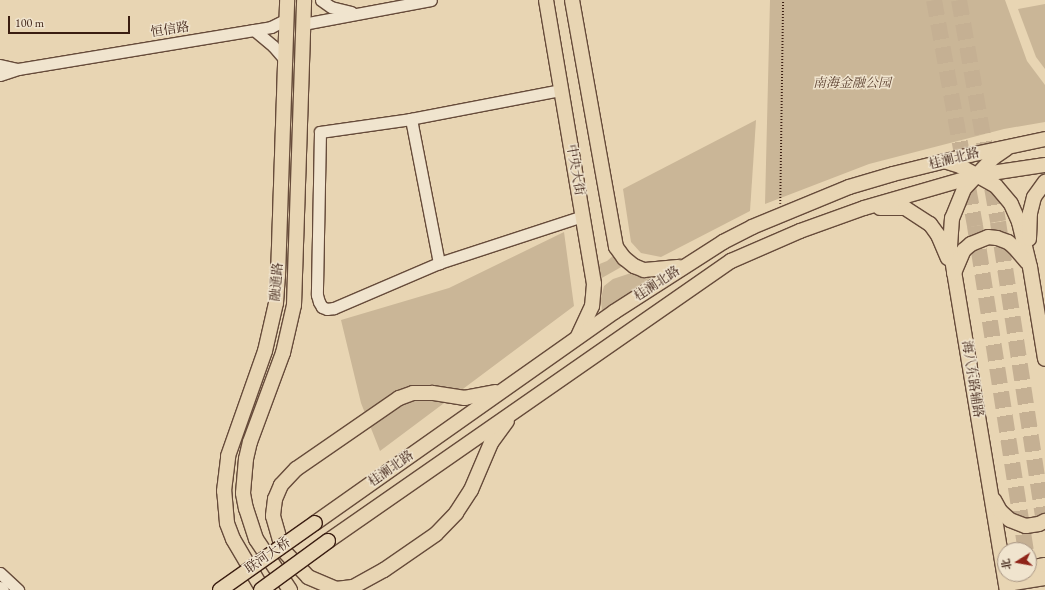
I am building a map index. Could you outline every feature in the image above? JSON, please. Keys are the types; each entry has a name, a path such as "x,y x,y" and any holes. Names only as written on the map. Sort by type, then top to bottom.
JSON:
{"main road":[{"name":"融通路","path":"262,590 240,554 227,523 224,496 225,473 233,439 264,351 276,303 286,61 287,0"},
{"name":"融通路","path":"290,590 256,539 246,509 243,493 244,475 250,442 283,353 294,305 304,0"},
{"name":"中央大街","path":"572,0 616,247 624,258 634,266 644,270 683,266"},
{"name":"中央大街","path":"547,6 583,216 594,295 592,306 577,338"},
{"name":"桂澜北路","path":"315,523 577,338 683,266 723,242 849,187 944,161 1045,139"},
{"name":"海八东路辅路","path":"999,542 950,247 952,218 964,189 994,157 1009,146"},
{"path":"944,161 978,175 996,186 1011,204 1019,222 1030,267 1045,359"},
{"name":"桂澜北路","path":"328,541 731,261 793,234 864,208 978,175 1045,165"},
{"path":"1030,267 1028,230 1030,213 1034,197 1045,182"},
{"path":"864,208 905,208 930,224 938,235 954,273"},
{"path":"954,273 964,250 971,244 988,237 997,238 1014,246 1030,267"},
{"path":"502,390 465,398 432,393 413,393 399,398 296,469 281,485 275,499 273,516 283,550 308,577 336,589 353,587 384,570 436,534 456,513 471,490 491,443 513,412"},
{"path":"990,492 1000,511 1010,520 1026,526 1039,524 1045,521"},
{"name":"联河大桥","path":"220,590 315,523"},
{"name":"联河大桥","path":"262,590 328,541"}],"street":[{"path":"321,0 331,7 356,13"},
{"path":"303,24 431,0"},
{"path":"537,0 547,6"},
{"name":"恒信路","path":"0,75 18,69 272,27 287,19"},
{"path":"254,30 273,46 286,61"},
{"path":"0,65 18,69"},
{"path":"561,90 411,119 320,132 317,295 319,302 322,307 327,309 334,308 439,263 583,216"},
{"path":"411,119 439,263"},
{"path":"0,574 18,590"},
{"path":"0,587 3,590"}],"path":[{"path":"780,216 783,0"}],"green space":[{"name":"南海金融公园","path":"770,0 1005,0 1027,61 1045,85 1045,122 1004,129 869,164 765,204"},
{"path":"1045,4 1045,69 1036,57 1018,9"},
{"path":"756,120 750,211 661,257 641,253 631,242 623,189"},
{"path":"564,232 574,306 380,451 361,403 341,320 449,288"},
{"path":"614,255 623,266 600,279 597,265 607,261"},
{"path":"631,273 650,278 602,313 601,298 604,286 613,279"}],"tunnel":[{"path":"934,0 975,226 1025,542"},
{"path":"959,0 998,222 1045,529"}]}
